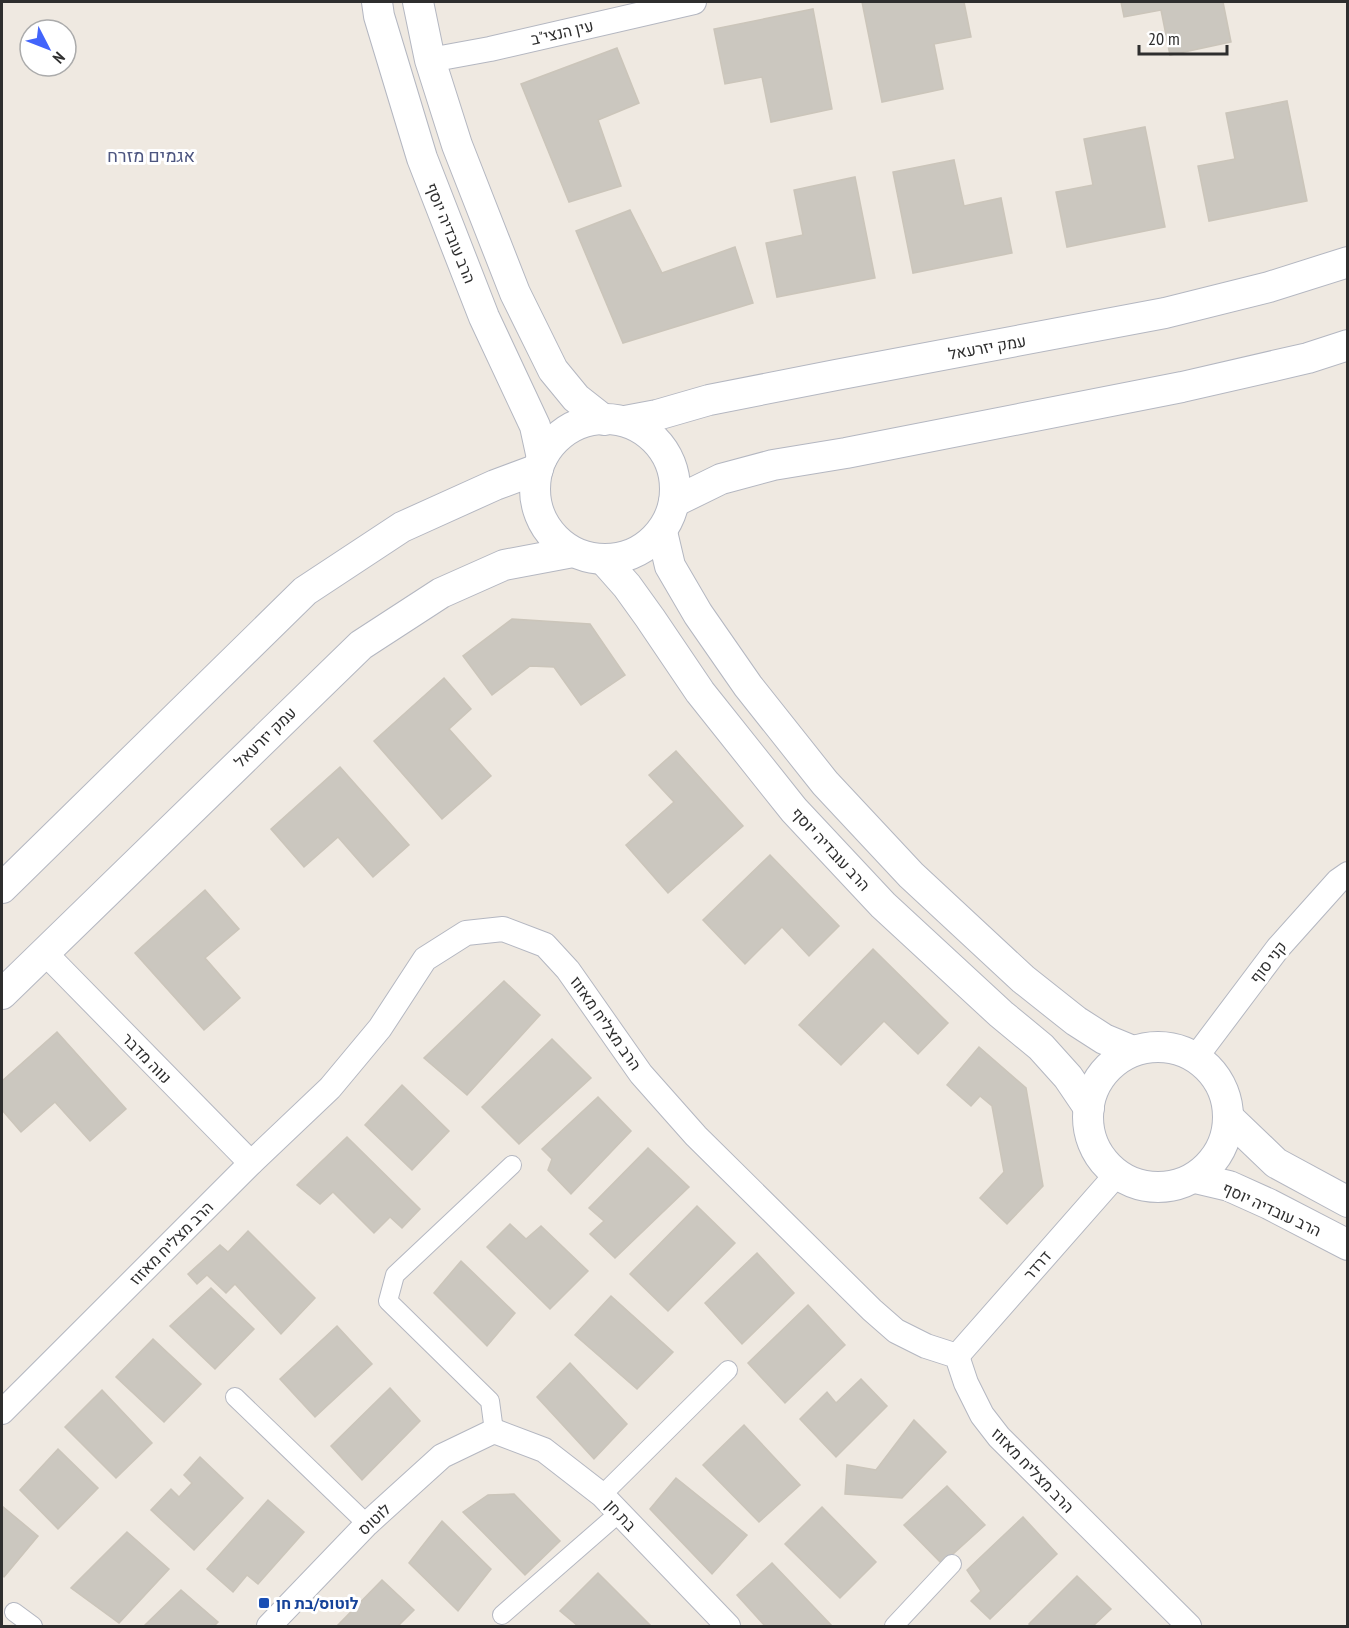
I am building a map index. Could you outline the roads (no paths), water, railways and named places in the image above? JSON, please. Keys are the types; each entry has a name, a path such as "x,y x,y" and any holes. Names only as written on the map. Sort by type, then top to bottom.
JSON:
{"street":[{"name":"הרב עובדיה יוסף","path":"376,2 422,158 484,316 535,426 540,463"},
{"path":"418,2 430,60 457,145 515,293 553,370 576,398 614,421 649,434 667,455 675,483 674,502 662,532 633,554 604,560 573,552 555,539 540,518 535,492 540,463 554,441 572,427 586,421 597,419 614,421"},
{"name":"עין הנצי\"ב","path":"430,60 490,49 694,2"},
{"name":"עמק יזרעאל","path":"614,421 657,415 709,400 1166,313 1269,287 1347,262"},
{"path":"674,502 721,479 773,465 846,453 1182,387 1308,358 1347,345"},
{"path":"2,888 305,591 402,527 540,463"},
{"path":"662,532 670,566 698,614 748,686 825,783 911,875 1023,979 1076,1021 1104,1039 1133,1051"},
{"name":"עמק יזרעאל","path":"2,994 361,645 441,593 504,565 573,552"},
{"name":"הרב עובדיה יוסף","path":"604,560 627,586 700,692 794,810 883,905 1001,1014 1041,1047 1068,1077 1089,1108"},
{"name":"קני סוף","path":"1196,1057 1278,948 1338,881 1347,874"},
{"name":"הרב מצליח מאזוז","path":"2,1412 250,1163 330,1088 380,1028 425,959 466,933 503,929 545,945 568,970 641,1074 696,1136 872,1310 896,1330 926,1346 957,1356 966,1383 981,1415 999,1437 1189,1626"},
{"name":"נווה מדבר","path":"44,952 250,1163"},
{"path":"1149,1047 1174,1048 1196,1057 1216,1076 1227,1098 1229,1118 1226,1139 1214,1161 1195,1178 1161,1188 1126,1180 1113,1172 1097,1153 1087,1120 1090,1097 1108,1066 1133,1051 1149,1047"},
{"path":"1229,1118 1276,1162 1347,1202"},
{"path":"494,1431 490,1401 388,1301 395,1275 512,1165"},
{"name":"דרדר","path":"957,1356 1117,1174"},
{"name":"הרב עובדיה יוסף","path":"1195,1178 1229,1186 1347,1245"},
{"path":"602,1495 728,1370"},
{"path":"235,1397 367,1524"},
{"name":"בת חן","path":"494,1431 544,1450 602,1495 728,1626"},
{"name":"לוטוס","path":"269,1626 367,1524 442,1456 494,1431"},
{"path":"502,1615 619,1513"},
{"path":"894,1626 952,1564"},
{"path":"14,1612 33,1626"}],"place":[{"name":"לוטוס/בת חן","path":"264,1603"}],"district":[{"name":"אגמים מזרח","path":"151,155"}]}
